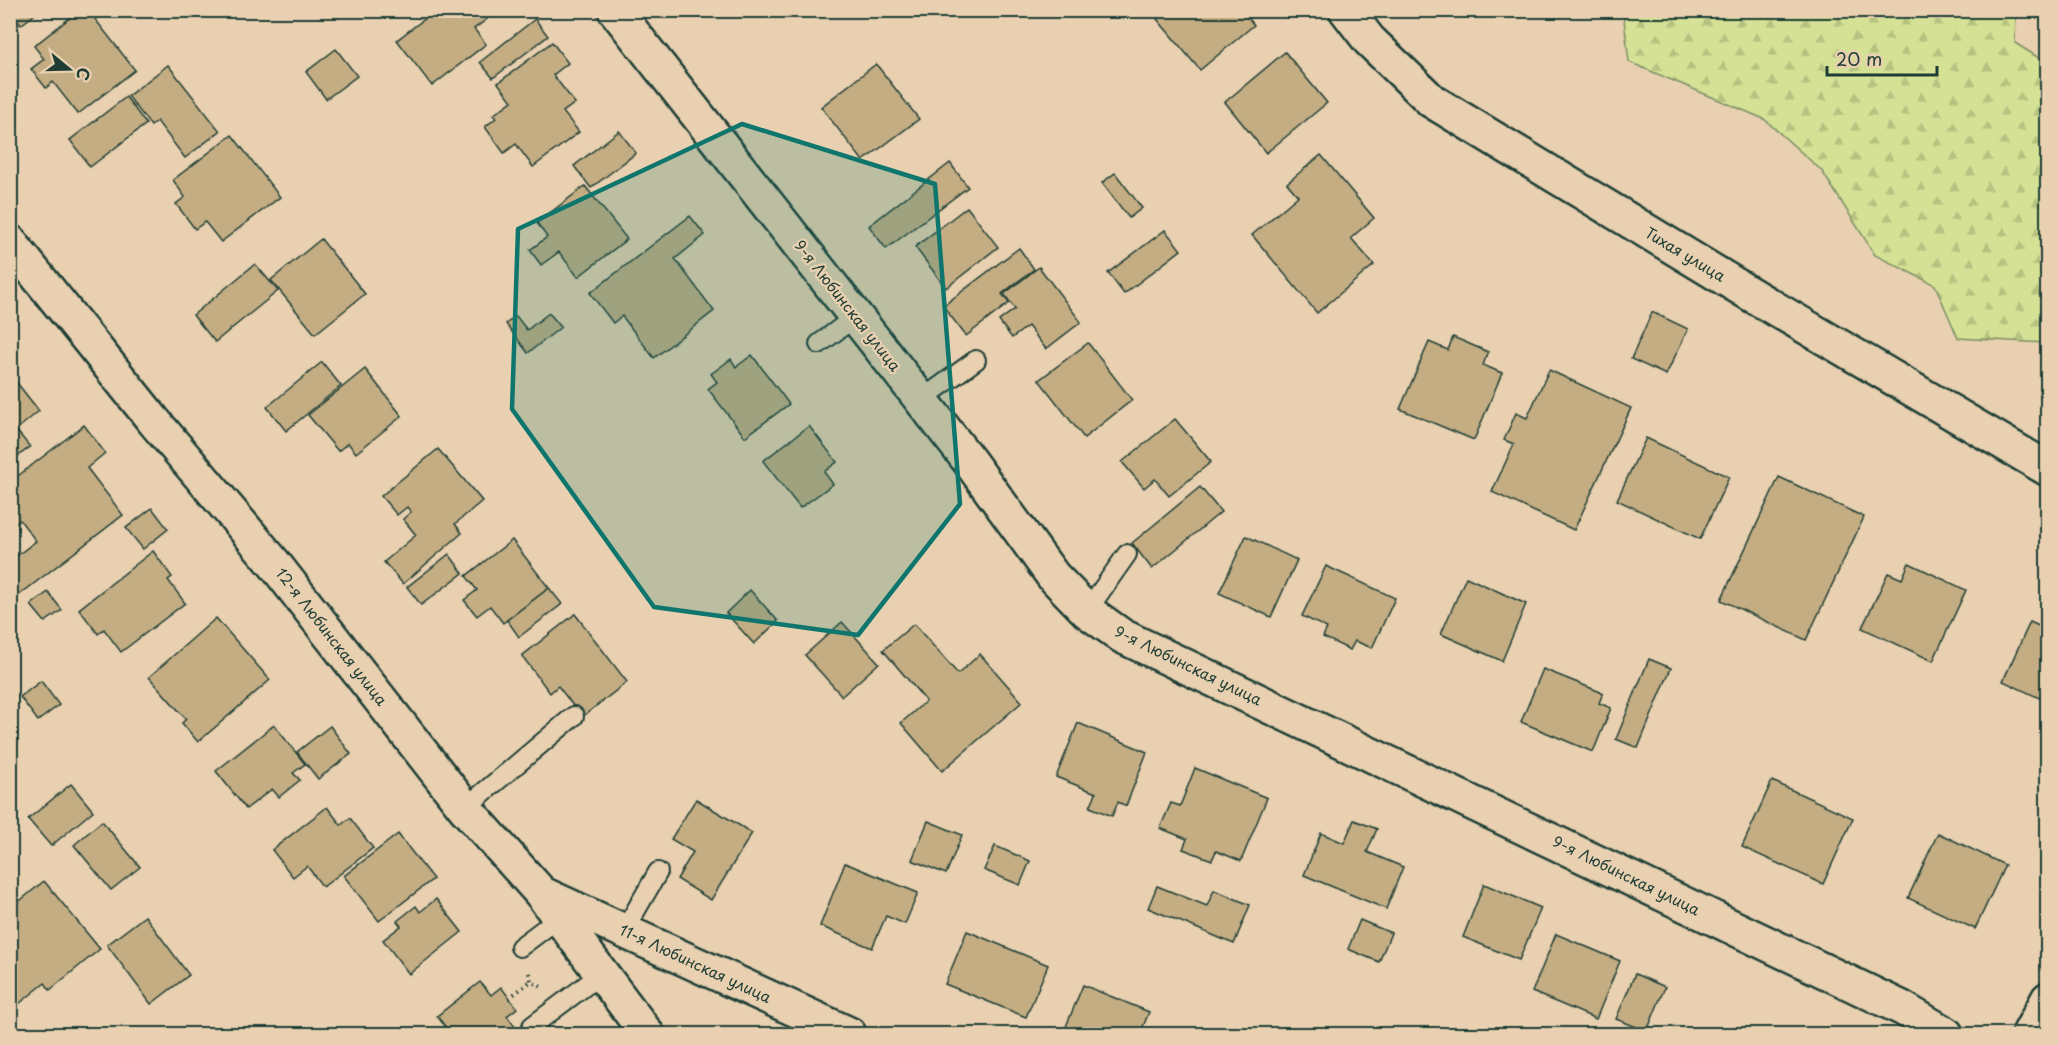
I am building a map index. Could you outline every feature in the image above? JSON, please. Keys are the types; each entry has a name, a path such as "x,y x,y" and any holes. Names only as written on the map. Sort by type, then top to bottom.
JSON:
{"street":[{"name":"9-я Любинская улица","path":"615,10 921,400 1053,576 1087,611 1122,636 1902,1008 1946,1035"},
{"name":"Тихая улица","path":"1346,10 1369,40 1432,101 1756,298 2048,469"},
{"name":"12-я Любинская улица","path":"10,242 153,420 273,562 465,808 550,905 647,1035"},
{"name":"11-я Любинская улица","path":"550,905 624,932 849,1035"},
{"path":"2029,1035 2048,999"}],"lane":[{"path":"819,344 855,317"},
{"path":"921,400 976,360"},
{"path":"1087,611 1127,554"},
{"path":"465,808 574,716"},
{"path":"624,932 658,872"},
{"path":"520,947 550,905"},
{"path":"532,1026 602,974"}],"path":[{"path":"509,998 531,981"}],"highlighted area":[{"path":"742,124 935,184 960,504 858,635 654,607 512,409 518,229"}],"green space":[{"path":"1623,11 2016,11 2015,43 2047,63 2047,343 1958,338 1935,285 1875,255 1822,171 1764,119 1629,62"}],"building":[{"path":"10,10 40,10 21,25"},
{"path":"80,10 88,10 135,70 78,114 53,82 46,88 31,69 44,59 34,46"},
{"path":"436,10 481,10 487,19 474,29 486,44 432,86 397,40"},
{"path":"1166,10 1242,10 1254,25 1200,70 1157,19"},
{"path":"535,19 548,36 493,78 480,62"},
{"path":"552,42 568,63 553,75 575,103 563,112 579,132 533,167 516,144 504,153 485,127 496,118 493,115 512,101 498,83"},
{"path":"336,49 357,76 326,99 306,72"},
{"path":"1285,52 1327,103 1266,153 1225,102"},
{"path":"876,64 919,119 863,161 821,107"},
{"path":"168,65 220,131 185,158 157,121 151,126 128,96"},
{"path":"126,97 146,124 90,167 70,140"},
{"path":"619,131 636,153 591,188 574,166"},
{"path":"232,135 280,197 221,242 205,222 195,229 176,204 185,197 173,180"},
{"path":"1321,155 1374,218 1351,238 1374,265 1317,313 1252,235 1298,196 1287,183"},
{"path":"950,163 968,187 886,249 869,226"},
{"path":"1115,173 1142,208 1129,218 1102,183"},
{"path":"585,186 627,239 578,277 559,252 541,265 530,250 547,237 537,223"},
{"path":"967,207 998,247 946,288 915,247"},
{"path":"690,216 705,235 675,259 714,311 654,358 622,316 613,323 590,293"},
{"path":"1165,230 1181,250 1124,294 1108,273"},
{"path":"321,239 365,294 315,334 271,280"},
{"path":"1019,248 1034,269 1002,294 1009,303 966,336 943,306"},
{"path":"255,264 278,291 215,342 193,315"},
{"path":"1039,267 1081,322 1046,349 1028,326 1012,338 999,321 1015,309 1004,294"},
{"path":"1652,312 1688,329 1666,375 1631,359"},
{"path":"549,313 561,327 528,353 506,324 516,316 527,330"},
{"path":"1453,337 1488,352 1483,365 1502,373 1474,440 1400,409 1429,342 1448,350"},
{"path":"1088,343 1132,400 1084,438 1039,380"},
{"path":"752,355 789,404 745,437 708,389 717,382 711,374 731,359 736,367"},
{"path":"322,362 341,386 286,431 267,407"},
{"path":"365,369 402,416 356,453 348,443 338,451 308,415"},
{"path":"1549,370 1631,408 1574,530 1492,492 1514,444 1504,440 1516,413 1527,418"},
{"path":"10,374 39,411 16,430 30,447 10,462"},
{"path":"1175,419 1211,462 1169,496 1155,479 1144,488 1122,462"},
{"path":"84,425 105,453 87,468 123,515 10,602 10,561 36,541 20,520 10,527 10,482"},
{"path":"809,426 837,462 824,472 833,484 800,508 763,461"},
{"path":"1646,438 1729,477 1700,539 1617,500"},
{"path":"438,449 482,501 455,524 462,533 403,584 384,562 416,535 403,519 411,512 407,507 397,515 381,496"},
{"path":"1779,477 1864,517 1806,640 1721,600"},
{"path":"1200,487 1221,512 1152,569 1132,543"},
{"path":"152,508 168,529 143,549 126,528"},
{"path":"1246,536 1297,560 1271,617 1219,593"},
{"path":"512,540 549,588 503,623 490,606 477,616 464,600 477,590 466,576"},
{"path":"153,551 172,577 168,580 185,603 121,652 104,629 98,634 79,609"},
{"path":"449,554 463,573 421,605 407,587"},
{"path":"1909,563 1966,590 1933,661 1862,628 1888,573 1902,579"},
{"path":"1326,566 1395,598 1372,648 1355,641 1350,650 1323,637 1327,628 1302,616"},
{"path":"1466,577 1526,604 1502,661 1441,634"},
{"path":"549,588 562,604 519,637 507,620"},
{"path":"750,590 778,621 754,644 726,613"},
{"path":"48,592 62,610 45,622 31,605"},
{"path":"575,614 627,682 582,717 558,686 550,693 522,656"},
{"path":"216,618 270,680 198,742 182,723 186,719 149,677"},
{"path":"842,622 879,663 842,696 805,655"},
{"path":"2030,622 2048,630 2048,702 2003,681"},
{"path":"914,624 958,674 980,654 1022,702 942,771 901,723 926,701 883,650"},
{"path":"1649,659 1671,668 1638,748 1616,739"},
{"path":"1543,669 1603,693 1599,703 1611,708 1593,752 1521,722"},
{"path":"41,681 59,705 38,721 20,697"},
{"path":"1078,723 1147,752 1126,806 1118,802 1112,816 1090,807 1096,793 1056,777"},
{"path":"274,725 305,764 293,773 300,780 279,797 272,789 246,809 216,771"},
{"path":"330,726 351,754 318,779 297,752"},
{"path":"1195,768 1267,798 1241,861 1216,851 1212,860 1183,849 1187,839 1160,828 1171,803 1180,806"},
{"path":"1772,781 1853,818 1823,884 1742,847"},
{"path":"71,784 93,811 51,846 28,819"},
{"path":"696,799 752,833 711,900 677,879 693,852 671,839"},
{"path":"327,807 341,825 350,818 373,848 323,887 307,866 293,877 272,850"},
{"path":"1354,820 1377,829 1367,852 1403,867 1386,909 1304,875 1321,833 1344,843"},
{"path":"102,821 140,867 111,890 74,845"},
{"path":"928,821 962,835 946,874 912,860"},
{"path":"1938,833 2005,865 1975,929 1908,898"},
{"path":"398,834 433,879 379,921 344,876"},
{"path":"995,846 1030,861 1020,885 984,870"},
{"path":"845,863 918,893 905,924 886,916 872,948 820,926"},
{"path":"44,881 100,949 50,990 45,983 10,1011 10,909"},
{"path":"1484,884 1541,908 1519,960 1463,937"},
{"path":"1157,886 1207,906 1214,890 1250,905 1234,944 1148,908"},
{"path":"436,899 462,932 409,974 383,940 401,926 397,921 416,906 420,912"},
{"path":"145,916 189,975 151,1004 107,945"},
{"path":"1360,920 1391,933 1379,962 1348,949"},
{"path":"967,931 1048,965 1026,1017 945,984"},
{"path":"1556,934 1620,961 1596,1019 1532,992"},
{"path":"1635,974 1665,987 1647,1031 1616,1019"},
{"path":"480,982 491,995 501,987 517,1008 507,1016 516,1028 507,1034 451,1034 437,1016"},
{"path":"1083,985 1149,1012 1140,1034 1063,1034"}]}
